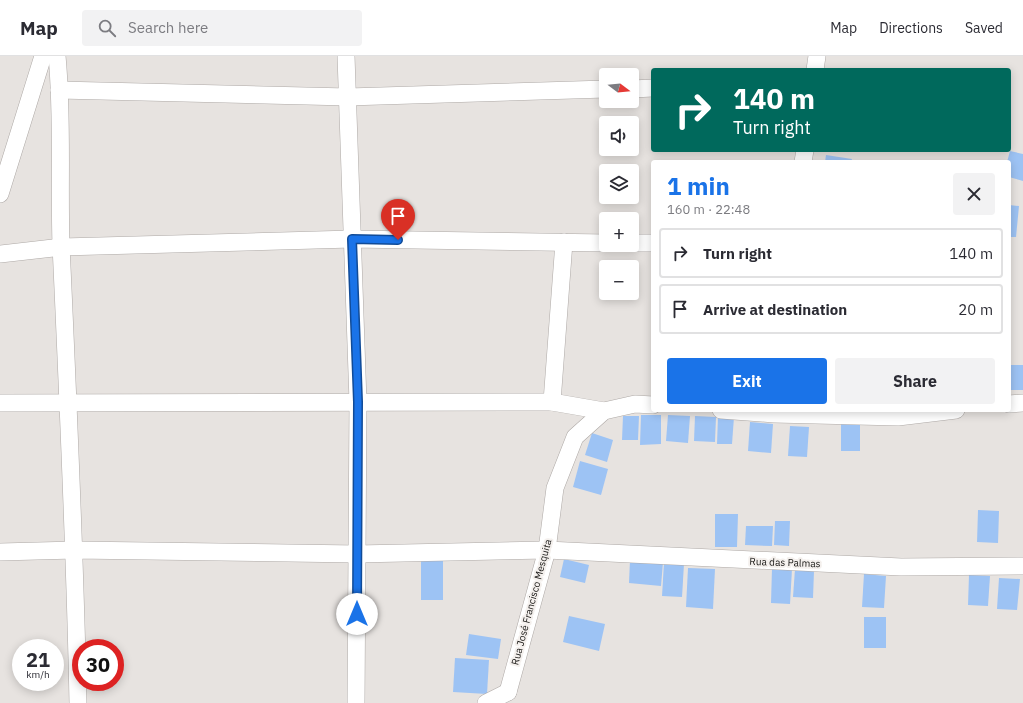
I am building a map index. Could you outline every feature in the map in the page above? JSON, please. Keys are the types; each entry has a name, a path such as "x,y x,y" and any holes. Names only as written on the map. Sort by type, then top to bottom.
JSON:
{"street":[{"path":"0,194 43,56"},
{"path":"57,56 59,90 59,185 75,550 78,703"},
{"path":"346,56 358,402 356,703"},
{"path":"815,68 817,56"},
{"path":"639,89 651,88"},
{"path":"59,90 348,98 599,90"},
{"path":"0,254 62,247 352,239 599,243"},
{"path":"552,402 564,242"},
{"path":"639,243 651,244"},
{"path":"0,403 552,402 604,411"},
{"path":"1011,404 1023,403"},
{"name":"Rua José Francisco Mesquita","path":"511,697 547,550 555,488 575,437 604,411 635,404 651,405"},
{"path":"774,412 898,417 939,412"},
{"name":"Rua das Palmas","path":"0,552 75,550 358,554 547,550 901,567 1023,566"},
{"path":"486,703 511,697"}],"building":[{"path":"1011,151 1023,154 1023,181 1011,178 1011,160 1008,160"},
{"path":"826,155 852,159 852,160 825,160"},
{"path":"1011,205 1019,206 1016,237 1011,237"},
{"path":"1011,365 1023,365 1023,390 1011,390"},
{"path":"641,415 661,415 661,444 640,445"},
{"path":"668,415 690,416 688,443 666,441"},
{"path":"623,416 639,416 638,440 622,440"},
{"path":"695,416 716,417 715,442 694,441"},
{"path":"718,416 734,417 732,444 717,444"},
{"path":"750,422 773,424 771,453 748,451"},
{"path":"860,423 860,451 841,451 841,424"},
{"path":"790,426 809,427 807,457 788,456"},
{"path":"592,433 613,440 607,462 585,455"},
{"path":"580,461 608,469 601,495 573,487"},
{"path":"978,510 999,511 998,543 977,542"},
{"path":"715,514 738,514 737,547 715,547"},
{"path":"775,521 790,521 789,546 774,545"},
{"path":"746,526 773,526 772,546 745,545"},
{"path":"421,558 443,558 443,600 421,600"},
{"path":"564,559 589,565 585,583 560,577"},
{"path":"630,560 663,562 661,586 629,583"},
{"path":"664,563 684,564 682,597 662,596"},
{"path":"688,568 715,569 713,609 686,607"},
{"path":"772,568 792,569 790,604 771,603"},
{"path":"795,569 814,571 813,598 793,597"},
{"path":"864,574 886,576 884,608 862,607"},
{"path":"969,575 990,576 988,606 968,605"},
{"path":"999,578 1020,579 1017,610 997,609"},
{"path":"569,616 605,624 599,651 563,642"},
{"path":"864,617 886,617 886,648 864,648"},
{"path":"469,634 501,639 498,659 466,655"},
{"path":"455,658 489,660 487,694 453,692"}],"route":[{"path":"357,614 358,402 352,239 398,240"}]}
